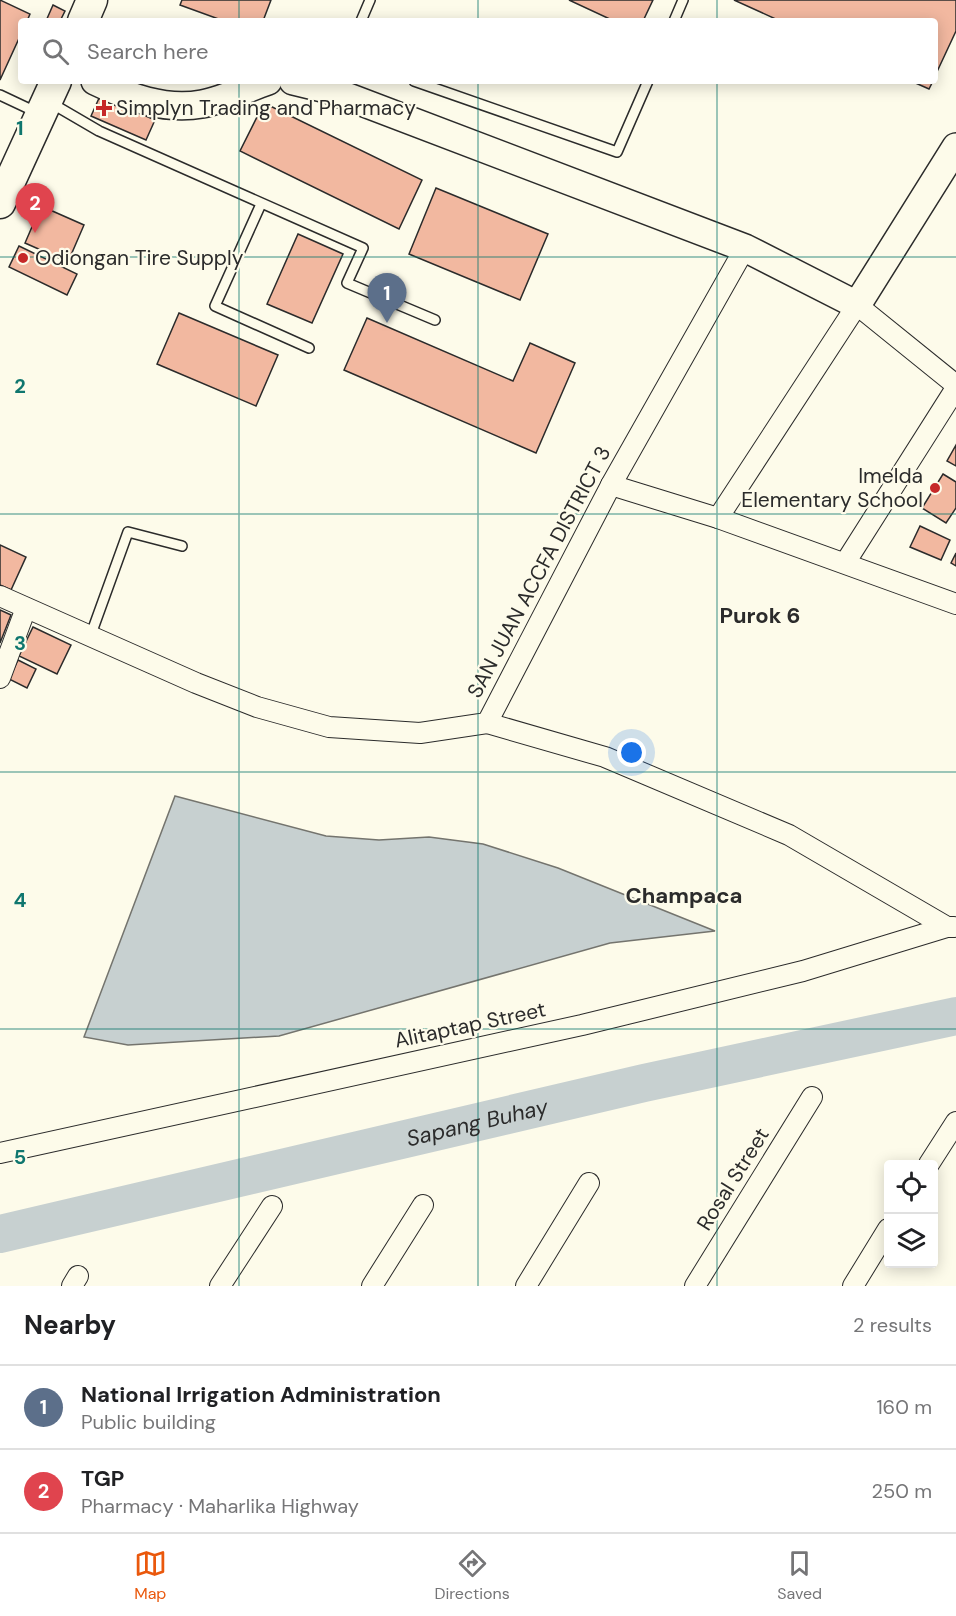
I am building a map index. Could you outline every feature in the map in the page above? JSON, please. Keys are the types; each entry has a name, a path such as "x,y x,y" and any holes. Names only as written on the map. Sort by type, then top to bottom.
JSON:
{"main road":[{"path":"84,18 92,0"},
{"path":"0,202 48,98"}],"street":[{"path":"101,84 125,96 165,105 202,104 259,84"},
{"path":"305,84 330,90 745,248 857,305 956,386 845,563"},
{"path":"718,518 857,305 956,147"},
{"name":"SAN JUAN ACCFA DISTRICT 3","path":"0,596 196,683 257,707 329,727 420,733 487,723 611,485 745,248"},
{"path":"611,485 718,518 956,604"},
{"path":"0,678 26,608"},
{"name":"Alitaptap Street","path":"487,723 605,757 789,835 951,927"},
{"name":"Alitaptap Street","path":"0,1154 582,1025 803,971 951,927"},
{"name":"Rosal Street","path":"695,1286 812,1097"},
{"path":"932,1160 956,1122"},
{"path":"526,1286 589,1183"},
{"path":"372,1286 423,1205"},
{"path":"220,1286 272,1206"},
{"path":"853,1286 884,1236"}],"lane":[{"path":"362,18 370,0"},
{"path":"675,18 683,0"},
{"path":"423,84 617,152 647,84"},
{"path":"0,95 48,98 99,131 363,248 347,283 435,320"},
{"path":"261,204 215,306 309,348"},
{"path":"90,636 128,532 183,546"}],"shaded area":[{"path":"175,796 326,836 379,840 429,837 483,844 558,868 715,931 610,943 279,1036 128,1045 84,1037"}],"building":[{"path":"0,0 30,14 28,18 18,18 18,41 0,80"},
{"path":"182,0 271,0 264,18 216,18 180,5"},
{"path":"569,0 653,0 644,18 608,18"},
{"path":"734,0 956,0 956,31 938,70 938,18 773,18"},
{"path":"53,5 65,11 62,18 47,18"},
{"path":"918,84 932,84 929,89"},
{"path":"100,96 155,120 146,140 91,116"},
{"path":"264,103 422,180 399,229 240,151"},
{"path":"436,188 548,234 520,300 409,254"},
{"path":"41,206 84,225 68,262 25,243"},
{"path":"298,234 343,254 312,323 267,304"},
{"path":"19,246 77,274 67,295 9,267"},
{"path":"179,313 278,355 256,406 157,364"},
{"path":"367,318 513,381 530,343 575,363 536,453 344,370"},
{"path":"956,445 956,466 947,461"},
{"path":"943,474 956,482 956,508 946,523 922,508"},
{"path":"920,526 950,540 941,560 910,547"},
{"path":"0,545 26,557 11,590 0,585"},
{"path":"956,553 956,566 951,563"},
{"path":"0,610 11,615 0,643"},
{"path":"33,627 71,645 57,674 19,656"},
{"path":"18,660 36,669 27,688 9,679"}],"waterway":[{"name":"Sapang Buhay","path":"0,1234 644,1083 956,1016"}],"place":[{"name":"Simplyn Trading and Pharmacy","path":"104,108"},
{"name":"TGP","path":"35,233"},
{"name":"Odiongan Tire Supply","path":"23,258"},
{"name":"National Irrigation Administration","path":"387,323"},
{"name":"Imelda Elementary School","path":"935,488"}],"district":[{"name":"Purok 6","path":"760,615"},
{"name":"Champaca","path":"684,895"}]}
